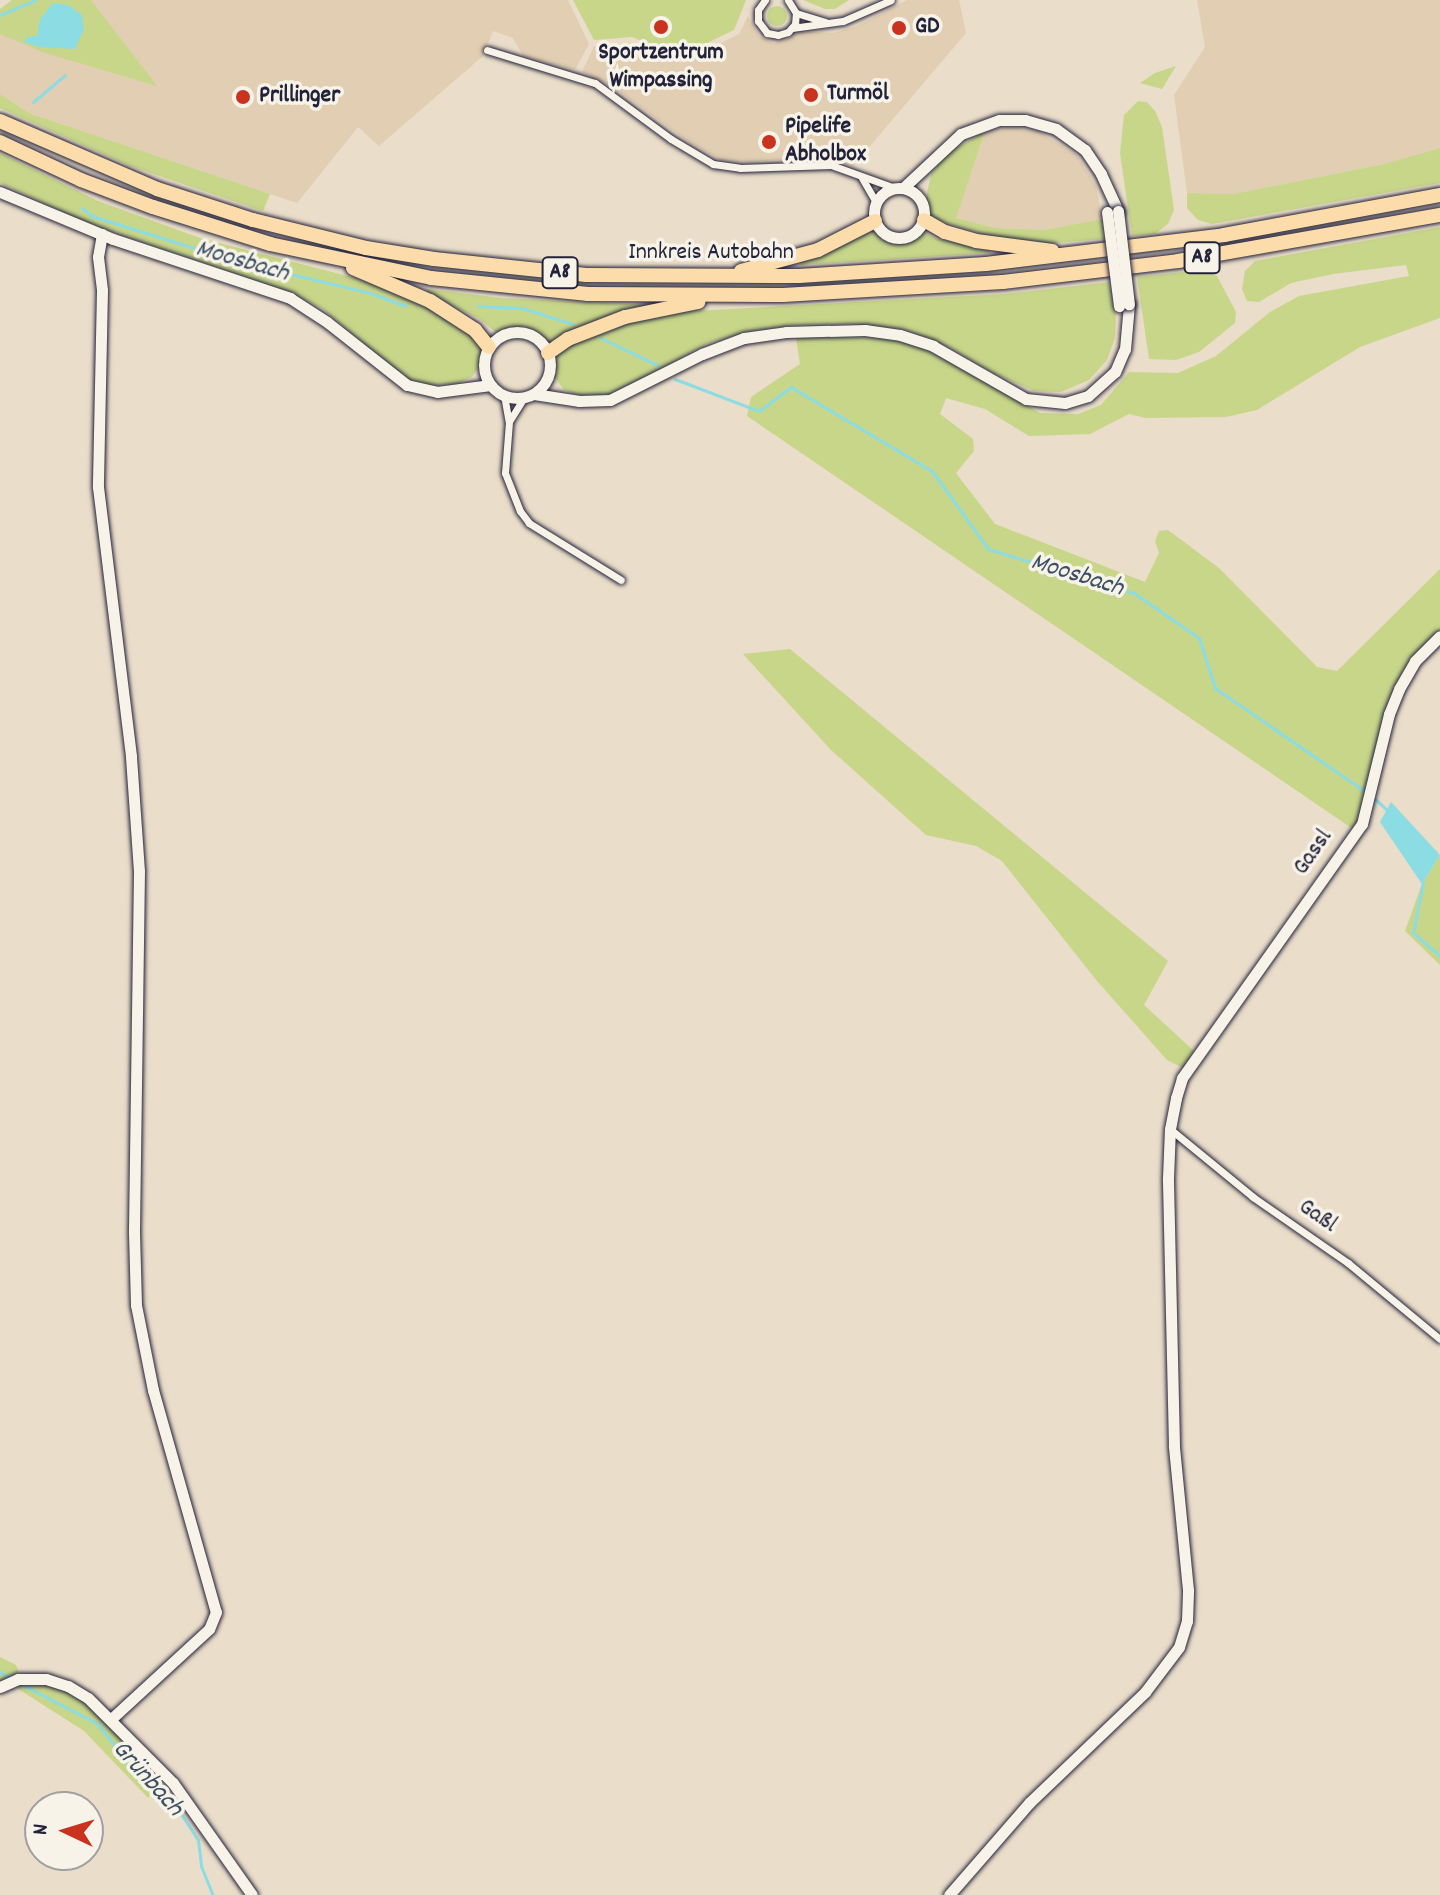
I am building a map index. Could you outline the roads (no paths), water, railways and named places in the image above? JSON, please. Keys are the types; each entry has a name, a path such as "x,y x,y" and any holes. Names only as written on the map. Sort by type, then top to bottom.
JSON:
{"highway":[{"name":"Innkreis Autobahn","path":"0,121 157,189 253,220 366,248 509,269 713,277 868,273 1080,254 1282,226 1440,195"},
{"name":"Innkreis Autobahn","path":"0,142 81,180 230,233 431,278 588,294 726,296 930,288 1106,271 1298,243 1440,215"},
{"path":"924,220 945,232 976,241 1080,254"},
{"path":"713,277 818,250 875,221"},
{"path":"331,258 430,301 475,330 489,347"},
{"path":"548,353 568,339 625,317 726,296"}],"street":[{"path":"765,0 757,15 763,30 778,35 792,28 862,14 891,0"},
{"path":"788,0 796,13 828,23"},
{"path":"792,28 796,13"},
{"path":"484,367 491,385 504,395 564,397 595,403 610,400 702,354 744,338 786,332 856,330 916,339 951,354 1026,399 1065,403 1088,396 1109,380 1122,357 1126,330 1107,190 1091,157 1075,141 1056,129 1025,120 999,120 973,128 951,143 930,166 899,188 881,195 876,202 875,221 882,233 898,239 914,234 924,220 922,203 917,195 899,188 860,177 831,165 740,168 713,164 671,139 595,83 487,50"},
{"path":"917,195 930,166"},
{"path":"860,177 876,202"},
{"path":"0,192 102,234 290,298 327,322 407,385 437,392 491,385"},
{"path":"102,234 98,257 102,290 98,487 131,757 139,871 134,1233 136,1305 153,1390 216,1612 209,1629 111,1719"},
{"path":"466,387 484,367 489,347 500,336 519,332 537,338 548,353 548,377 564,397"},
{"path":"509,422 548,377"},
{"path":"504,395 509,422 505,473 520,513 529,523 621,580"},
{"name":"Gassl","path":"1170,1129 1182,1078 1362,824 1389,714 1399,689 1415,661 1440,636"},
{"path":"949,1895 1029,1803 1163,1672 1179,1647 1187,1621 1188,1590 1174,1446 1170,1129"},
{"name":"Gaßl","path":"1170,1129 1253,1197 1348,1263 1440,1339"},
{"path":"4,1684 28,1678 68,1686 111,1719 193,1807 252,1895"}],"water":[{"path":"53,3 68,5 82,15 84,29 75,49 39,47 24,42 27,37 37,36 40,19"},
{"path":"1391,802 1440,855 1422,884 1380,822"}],"waterway":[{"name":"Grünbach","path":"0,15 35,0"},
{"path":"33,102 65,75"},
{"name":"Moosbach","path":"82,208 92,216 232,260 370,293 406,306"},
{"name":"Moosbach","path":"478,306 522,308 573,324"},
{"name":"Moosbach","path":"601,338 657,365"},
{"name":"Moosbach","path":"675,379 759,411 791,387 932,471 988,549 1134,593 1199,638 1215,688 1367,793"},
{"name":"Moosbach","path":"1373,797 1388,811"},
{"name":"Moosbach","path":"1423,882 1413,933 1440,956"},
{"name":"Grünbach","path":"0,1672 11,1679"},
{"name":"Grünbach","path":"21,1684 98,1724 136,1774 172,1800 198,1840 201,1866 213,1895"}],"place":[{"name":"Sportzentrum Wimpassing","path":"661,27"},
{"name":"GD","path":"899,28"},
{"name":"Turmöl","path":"811,95"},
{"name":"Prillinger","path":"243,97"},
{"name":"Pipelife Abholbox","path":"769,142"}]}
